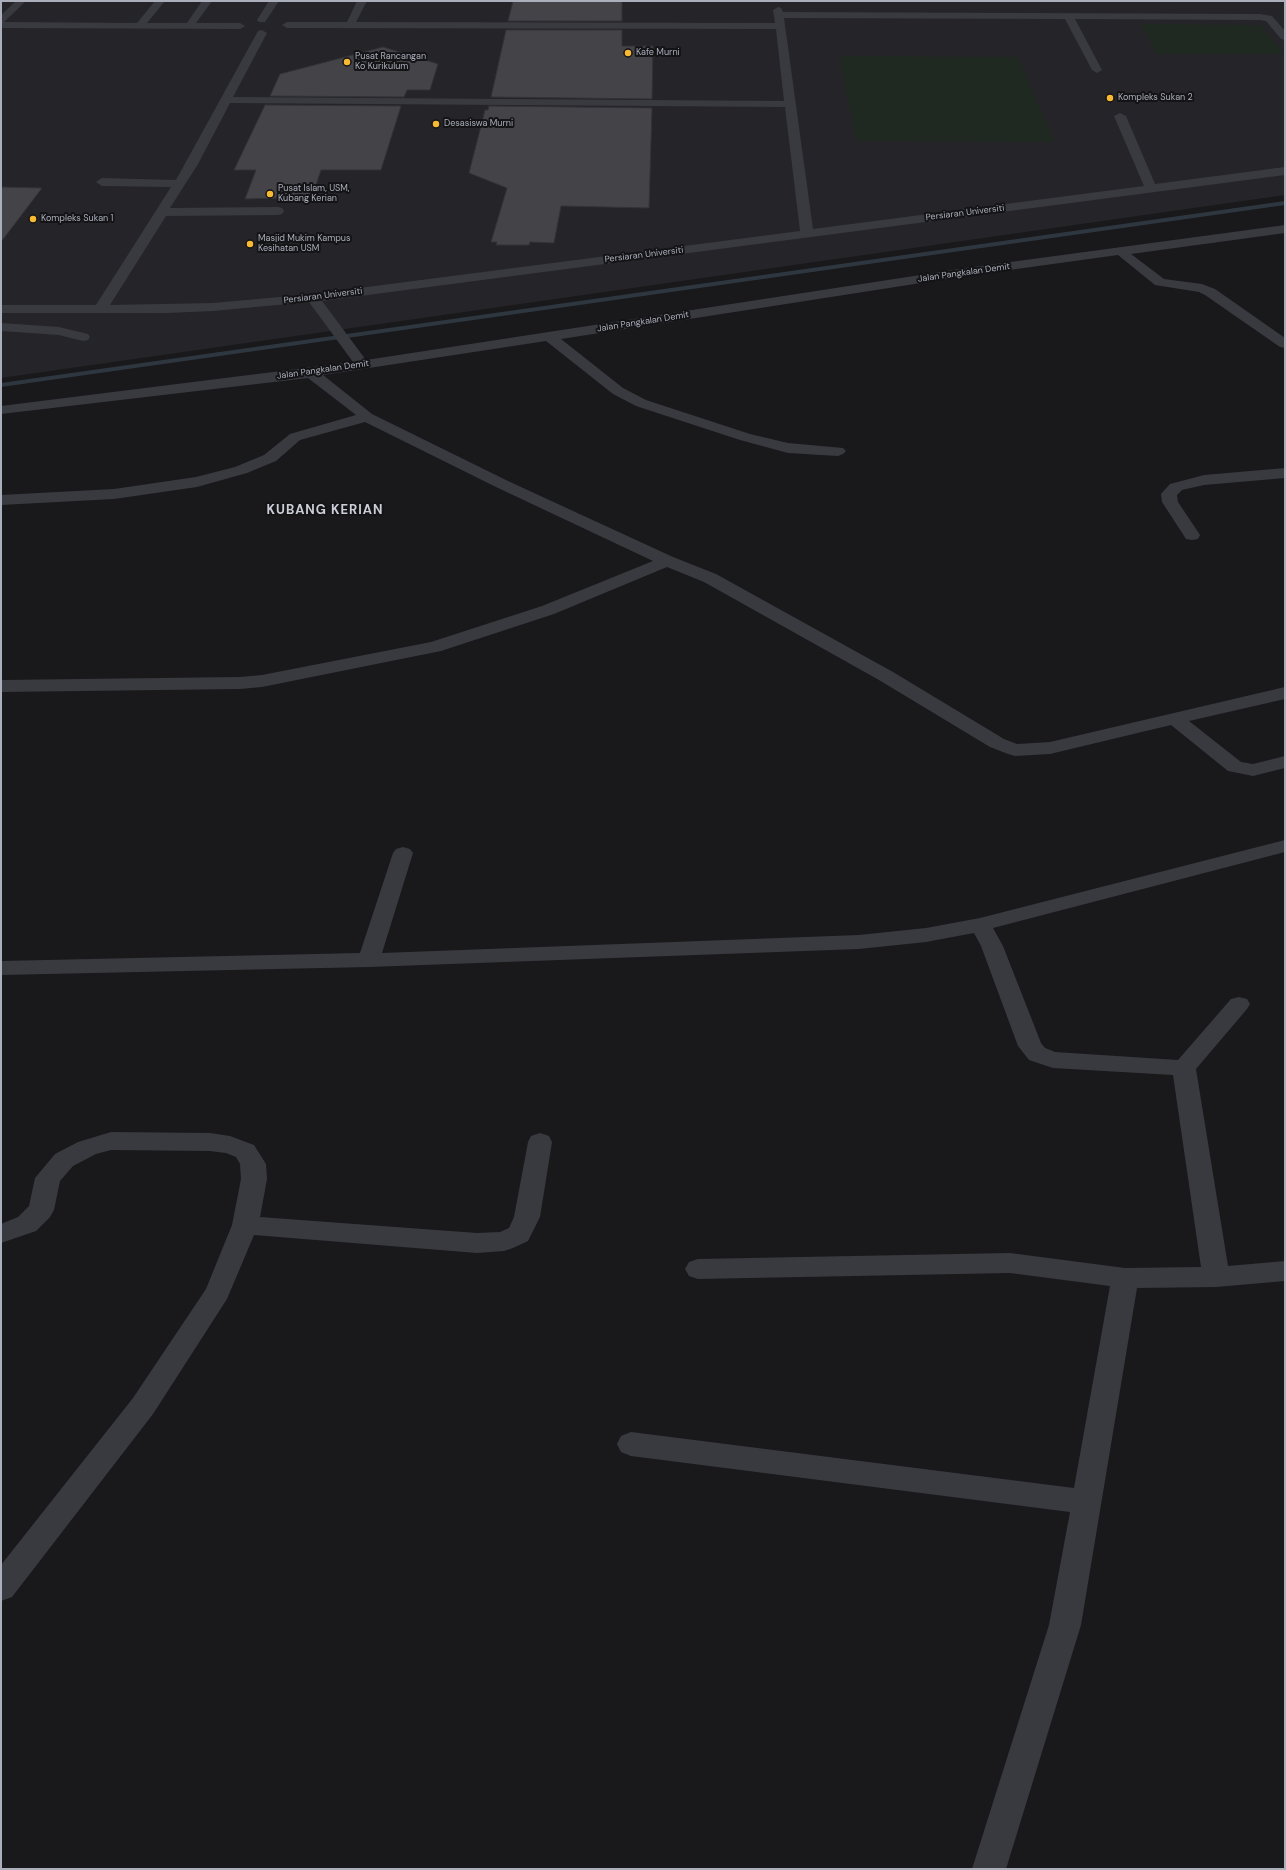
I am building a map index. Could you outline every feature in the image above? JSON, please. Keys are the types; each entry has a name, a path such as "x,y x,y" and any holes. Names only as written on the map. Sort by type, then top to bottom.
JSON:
{"street":[{"path":"1,20 21,1"},
{"path":"140,25 160,1"},
{"path":"190,26 207,1"},
{"path":"100,310 179,184 226,100 257,27 274,1"},
{"path":"350,25 362,1"},
{"path":"777,1 807,233"},
{"path":"1,25 257,27 287,25 694,26 780,20 853,12 1068,16 1161,13 1267,18 1270,19 1285,37"},
{"path":"464,26 468,14"},
{"path":"511,26 515,20 529,17 621,16"},
{"path":"1068,16 1097,70"},
{"path":"257,27 282,22 287,25"},
{"path":"464,26 491,32 592,33 675,33 687,31 694,26"},
{"path":"226,100 791,104"},
{"path":"1120,116 1151,188"},
{"name":"Persiaran Universiti","path":"1,309 100,310 213,307 313,298 1285,171"},
{"path":"102,182 179,184"},
{"path":"162,212 278,211"},
{"name":"Jalan Pangkalan Demit","path":"1,410 311,373 966,272 1285,229"},
{"path":"1120,251 1160,282 1202,288 1210,292 1285,344"},
{"path":"313,298 362,364"},
{"path":"1,327 64,332 83,337"},
{"path":"549,336 618,392 641,403 745,437 788,448 838,451"},
{"path":"311,373 367,417 502,484 666,561 710,578 886,676 997,743 1015,750 1050,748 1285,693"},
{"path":"1,500 114,494 197,482 241,470 270,458 295,437 367,417"},
{"path":"1192,535 1170,502 1169,494 1176,487 1204,480 1285,473"},
{"path":"1,686 240,683 262,681 434,647 548,610 666,561"},
{"path":"1175,719 1235,767 1253,770 1285,762"},
{"path":"1,968 369,960 859,942 926,935 980,925 1285,846"},
{"path":"369,960 403,853"},
{"path":"980,925 992,946 1030,1046 1037,1054 1053,1060 1123,1063 1184,1068"},
{"path":"1216,1277 1184,1068 1239,1004"},
{"path":"1,1234 27,1224 41,1210 48,1178 64,1160 87,1148 111,1141 210,1142 230,1145 245,1151 253,1164 254,1179 245,1225 218,1292 143,1406 1,1588"},
{"path":"245,1225 477,1243 504,1241 519,1234 527,1217 540,1142"},
{"path":"698,1270 1010,1263 1125,1278 1216,1277 1285,1270"},
{"path":"989,1869 1065,1625 1125,1278"},
{"path":"631,1444 1086,1502"}],"shaded area":[{"path":"1,1 1285,1 1285,195 1,378"},
{"path":"1082,1 1285,1 1083,2"},
{"path":"1140,24 1261,25 1284,54 1157,54"},
{"path":"839,56 1018,57 1055,142 856,141"}],"building":[{"path":"513,1 622,1 622,21 508,21"},
{"path":"506,30 622,30 622,46 653,46 652,99 491,97"},
{"path":"383,47 438,64 430,90 407,90 404,97 270,96 280,74"},
{"path":"265,105 401,106 381,170 321,170 312,197 245,199 256,170 234,170"},
{"path":"489,106 652,108 649,208 561,206 554,243 530,242 529,245 496,245 497,242 491,242 507,188 469,173 485,110 488,110"},
{"path":"1,187 42,188 1,242"}],"waterway":[{"path":"1,385 1285,203"}],"place":[{"name":"Kafe Murni","path":"628,53"},
{"name":"Pusat Rancangan Ko Kurikulum","path":"347,62"},
{"name":"Kompleks Sukan 2","path":"1110,98"},
{"name":"Desasiswa Murni","path":"436,124"},
{"name":"Pusat Islam, USM, Kubang Kerian","path":"270,194"},
{"name":"Kompleks Sukan 1","path":"33,219"},
{"name":"Masjid Mukim Kampus Kesihatan USM","path":"250,244"}],"district":[{"name":"KUBANG KERIAN","path":"325,511"}]}
